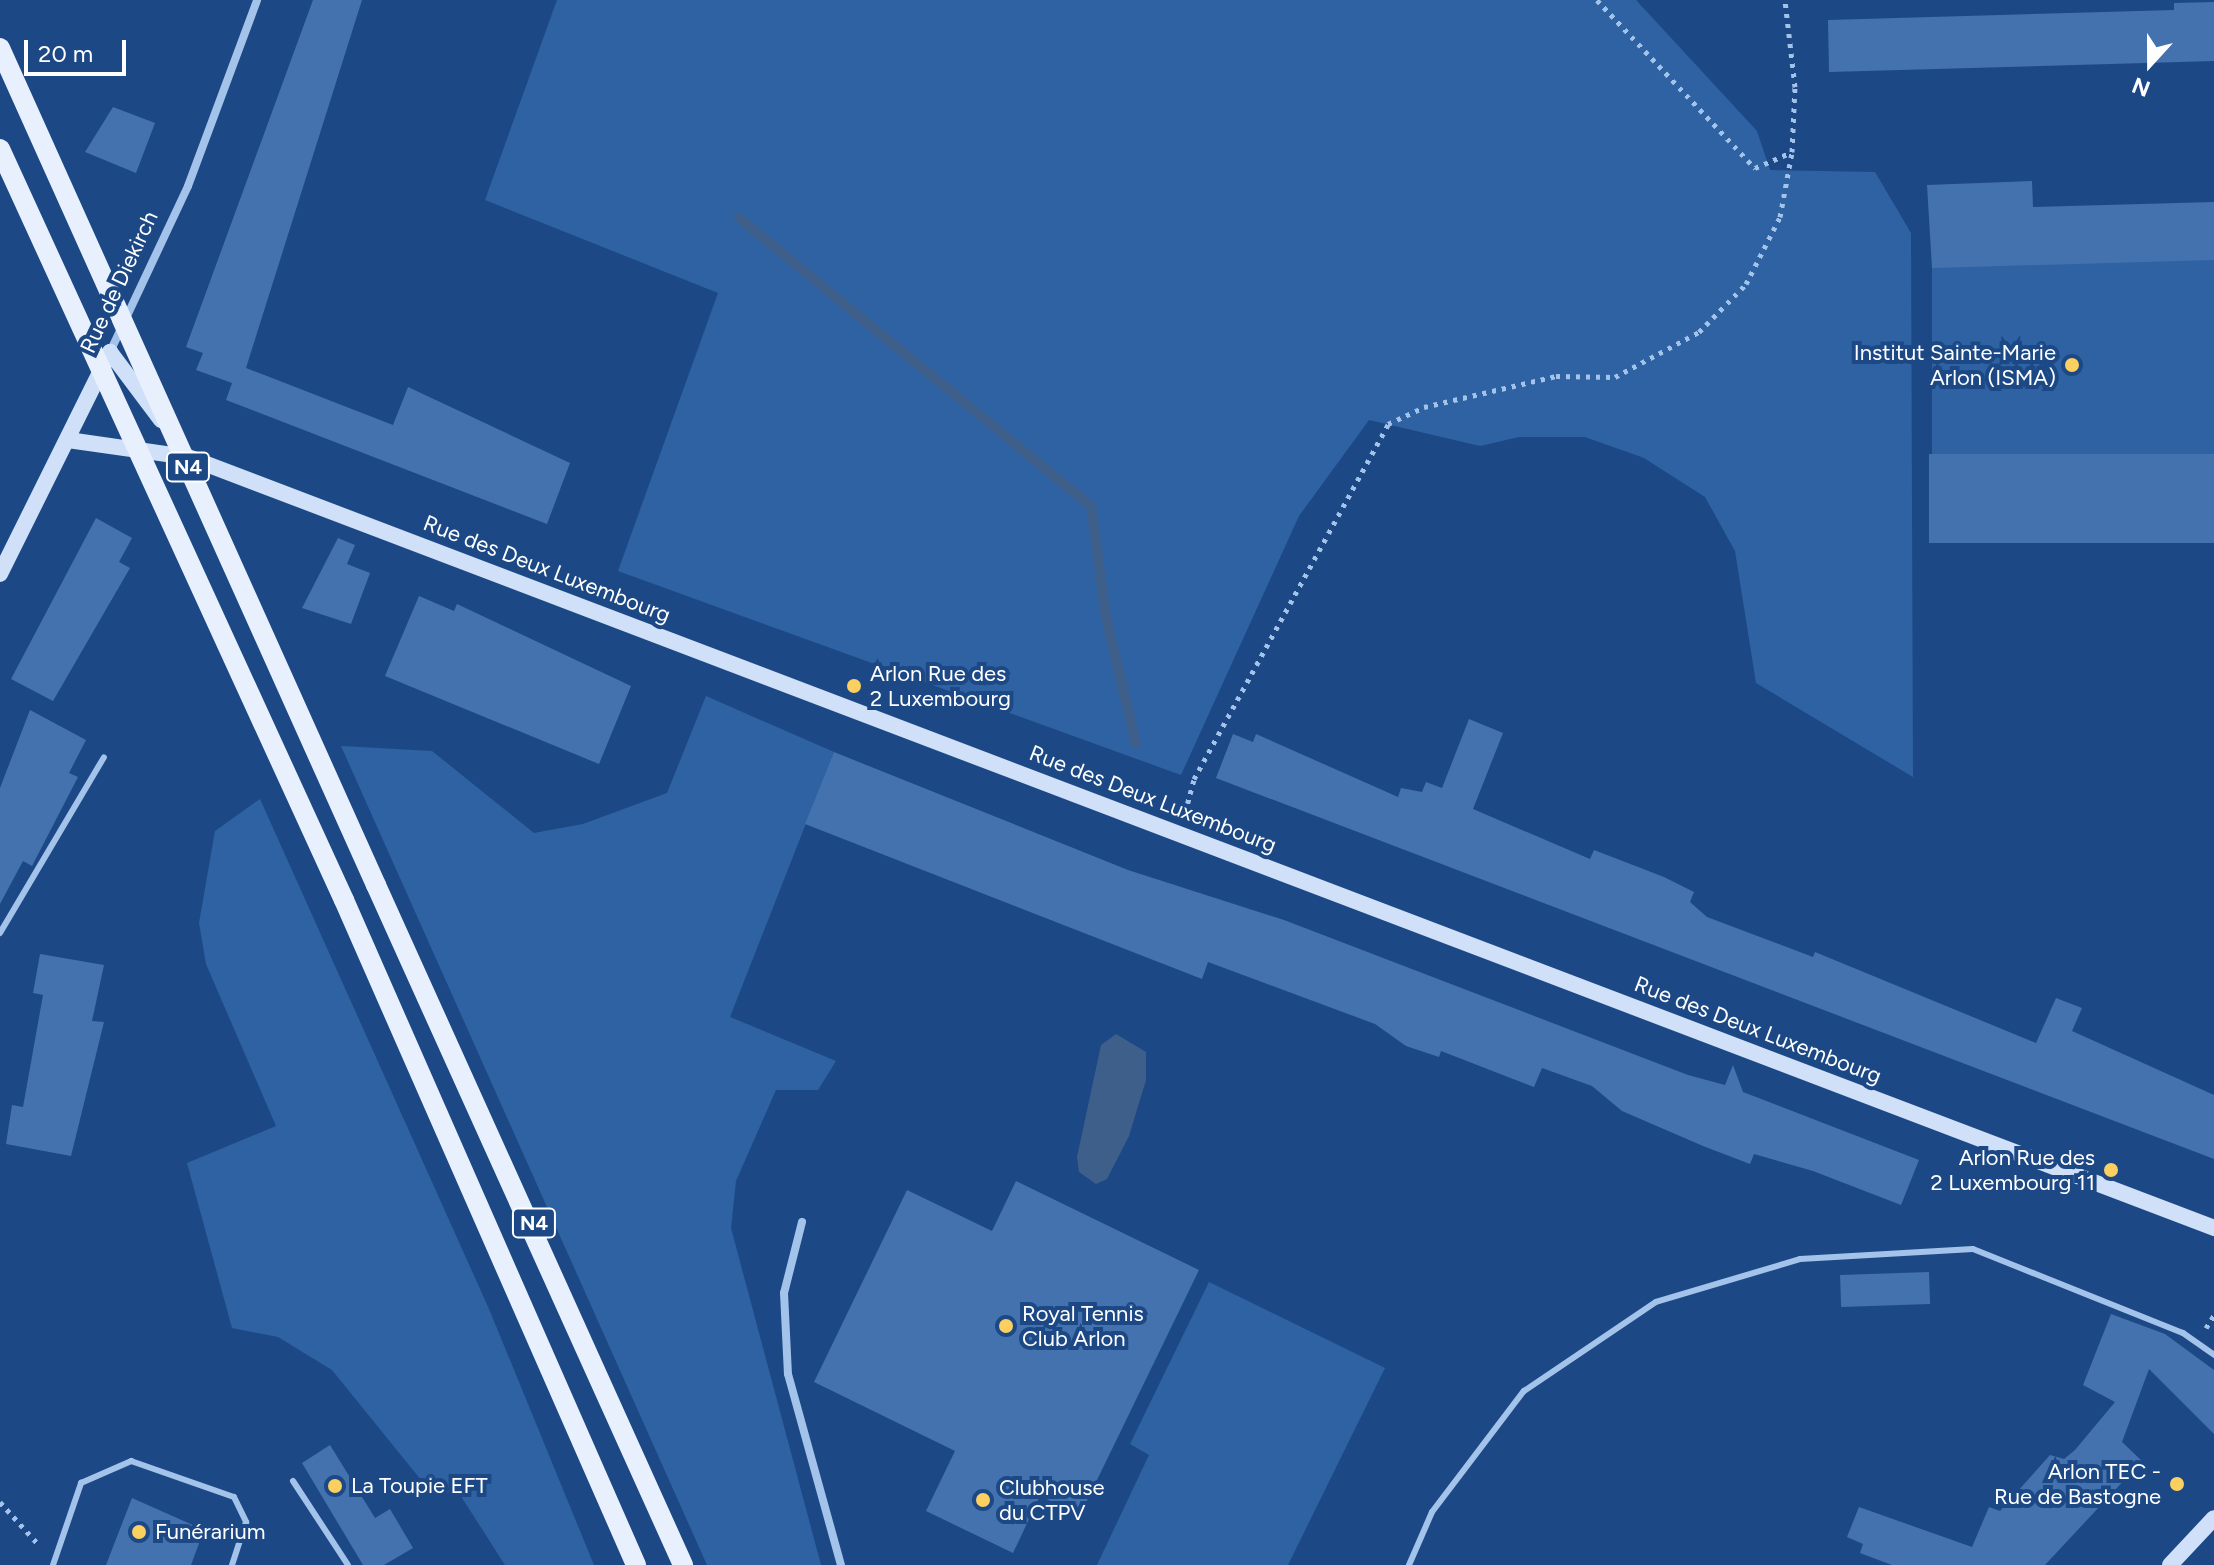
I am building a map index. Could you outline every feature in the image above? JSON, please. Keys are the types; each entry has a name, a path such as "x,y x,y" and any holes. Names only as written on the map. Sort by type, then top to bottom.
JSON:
{"main road":[{"name":"N4","path":"0,48 683,1565"},
{"name":"N4","path":"0,149 344,900 636,1565"}],"street":[{"name":"Rue de Diekirch","path":"0,574 68,440 188,186 257,0"},
{"path":"110,352 188,457"},
{"name":"Rue des Deux Luxembourg","path":"68,440 188,457 2214,1228"},
{"path":"802,1222 784,1293 788,1374 841,1565"},
{"path":"2170,1565 2214,1518"}],"lane":[{"path":"0,933 104,757"},
{"path":"1409,1565 1432,1512 1524,1391 1656,1302 1800,1259 1973,1249 2183,1333 2214,1355"},
{"path":"53,1565 81,1483 131,1461 234,1497 246,1522 232,1565"},
{"path":"293,1481 348,1565"}],"path":[{"path":"1597,0 1755,168 1792,152"},
{"path":"1180,832 1194,779 1388,424 1424,407 1556,376 1615,377 1699,332 1753,271 1780,217 1792,152 1795,87 1785,0"},
{"path":"0,1502 31,1541 58,1552"}],"shaded area":[{"path":"557,0 1636,0 1757,131 1770,170 1875,172 1911,233 1913,777 1756,683 1735,551 1705,497 1644,458 1585,437 1519,437 1480,446 1369,420 1299,516 1181,775 618,571 718,293 485,200"},
{"path":"1932,260 2214,260 2214,454 1932,454"},
{"path":"706,696 834,752 730,1017 836,1061 818,1090 776,1090 736,1181 731,1228 821,1565 707,1565 341,746 432,751 534,833 583,824 667,793"},
{"path":"260,799 489,1309 594,1565 505,1565 457,1490 434,1496 332,1370 278,1337 232,1328 187,1163 276,1126 206,964 199,923 215,831"},
{"path":"1116,1034 1146,1052 1146,1080 1129,1136 1107,1179 1096,1184 1079,1172 1077,1157 1101,1045"},
{"path":"1209,1282 1385,1368 1288,1565 1097,1565 1149,1455 1130,1444"}],"building":[{"path":"313,0 362,0 246,368 393,425 408,387 570,463 547,524 226,400 232,383 196,370 203,353 186,347"},
{"path":"2214,2 2214,61 1829,72 1828,20 2174,10 2174,3"},
{"path":"113,107 155,123 136,173 85,152"},
{"path":"2032,181 2033,207 2214,202 2214,260 1932,268 1927,185"},
{"path":"1929,454 2214,454 2214,543 1929,543"},
{"path":"96,518 132,538 119,562 130,568 53,701 11,679"},
{"path":"338,538 355,545 347,564 370,573 351,624 302,608"},
{"path":"419,596 454,611 457,604 631,686 599,764 385,676"},
{"path":"30,710 86,740 69,773 78,777 32,866 23,861 0,904 0,788"},
{"path":"1469,719 1503,733 1473,809 1590,859 1594,850 1664,877 1694,892 1690,902 1707,917 1813,957 1815,952 2036,1043 2056,998 2082,1008 2072,1031 2214,1095 2214,1159 1216,778 1233,734 1253,742 1256,734 1398,797 1401,788 1422,792 1426,782 1442,788"},
{"path":"834,752 1128,870 1284,920 1688,1075 1725,1085 1733,1065 1743,1092 1919,1160 1901,1205 1813,1171 1754,1154 1750,1164 1622,1111 1592,1086 1542,1068 1534,1087 1441,1051 1439,1057 1406,1046 1375,1024 1208,962 1202,979 805,824"},
{"path":"40,954 104,965 92,1021 104,1022 71,1156 6,1144 12,1105 23,1107 43,995 33,993"},
{"name":"Royal Tennis Club Arlon","path":"1016,1181 1199,1270 1080,1515 1040,1496 1013,1553 926,1511 955,1451 814,1382 907,1190 992,1231"},
{"path":"1929,1272 1930,1304 1841,1307 1840,1275"},
{"path":"2111,1314 2165,1334 2214,1370 2214,1434 2149,1369 2122,1442 2142,1461 2045,1565 1892,1565 1860,1553 1863,1544 1847,1537 1859,1507 1972,1547 1989,1507 2000,1511 2050,1455 2064,1459 2075,1450 2115,1402 2083,1385"},
{"name":"La Toupie EFT","path":"330,1445 375,1518 390,1509 413,1548 384,1565 363,1565 302,1463"},
{"name":"Funérarium","path":"132,1498 204,1530 191,1565 106,1565"}],"waterway":[{"path":"739,218 1091,506 1106,617 1136,744"}],"place":[{"name":"Institut Sainte-Marie Arlon (ISMA)","path":"2072,365"},
{"name":"Arlon Rue des 2 Luxembourg","path":"854,686"},
{"name":"Arlon Rue des 2 Luxembourg 11","path":"2111,1170"},
{"name":"Royal Tennis Club Arlon","path":"1006,1326"},
{"name":"Arlon TEC - Rue de Bastogne","path":"2177,1484"},
{"name":"La Toupie EFT","path":"335,1486"},
{"name":"Clubhouse du CTPV","path":"983,1500"},
{"name":"Funérarium","path":"139,1532"}]}
